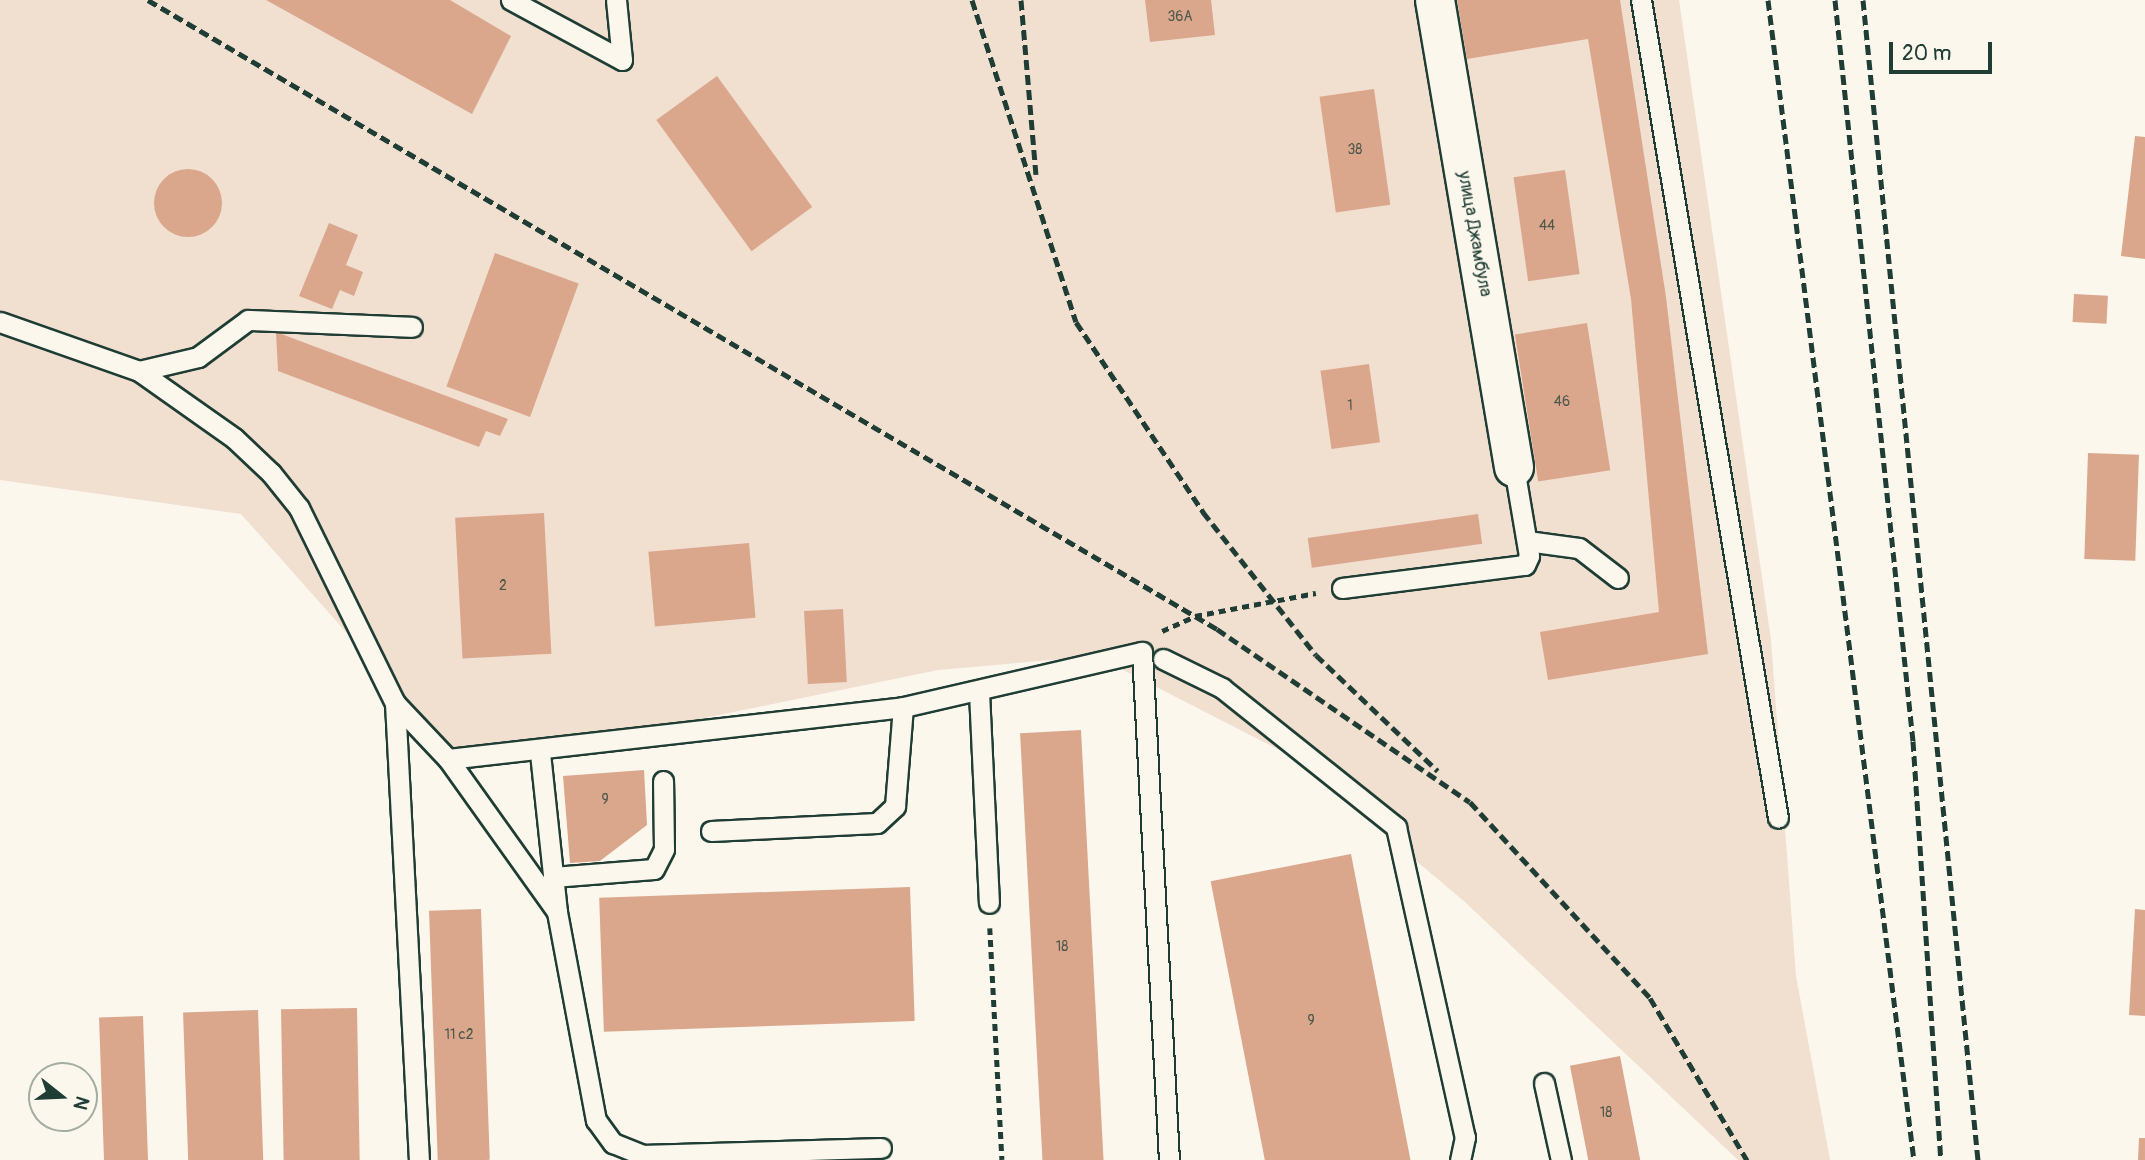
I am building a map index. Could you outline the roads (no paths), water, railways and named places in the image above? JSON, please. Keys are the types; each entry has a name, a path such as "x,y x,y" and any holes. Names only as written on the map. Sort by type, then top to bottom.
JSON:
{"street":[{"name":"улица Джамбула","path":"1435,0 1514,467"}],"lane":[{"path":"511,0 622,60 616,0"},
{"path":"1641,0 1778,818"},
{"path":"139,371 198,357 248,320 411,327"},
{"path":"0,322 139,371 234,438 299,508 395,703 447,760 557,912"},
{"path":"1342,588 1525,565 1527,541 1514,467"},
{"path":"1527,541 1578,548 1618,578"},
{"path":"447,760 540,753 903,707 979,692 1142,652 1169,1160"},
{"path":"1163,659 1223,688 1396,827 1465,1137 1460,1160"},
{"path":"979,692 989,903"},
{"path":"395,703 418,1159"},
{"path":"711,831 877,823 895,806 903,707"},
{"path":"540,753 557,912 596,1120 613,1143 642,1155 881,1148"},
{"path":"553,877 654,869 664,849 663,781"},
{"path":"1544,1083 1561,1160"}],"railway":[{"path":"148,0 1217,629 1470,802 1650,998 1747,1160"},
{"path":"972,0 1076,322 1203,512 1316,655 1438,771"},
{"path":"1021,0 1036,174"},
{"path":"1768,0 1914,1160"},
{"path":"1835,0 1913,741 1941,1160"},
{"path":"1863,0 1978,1160"}]}
